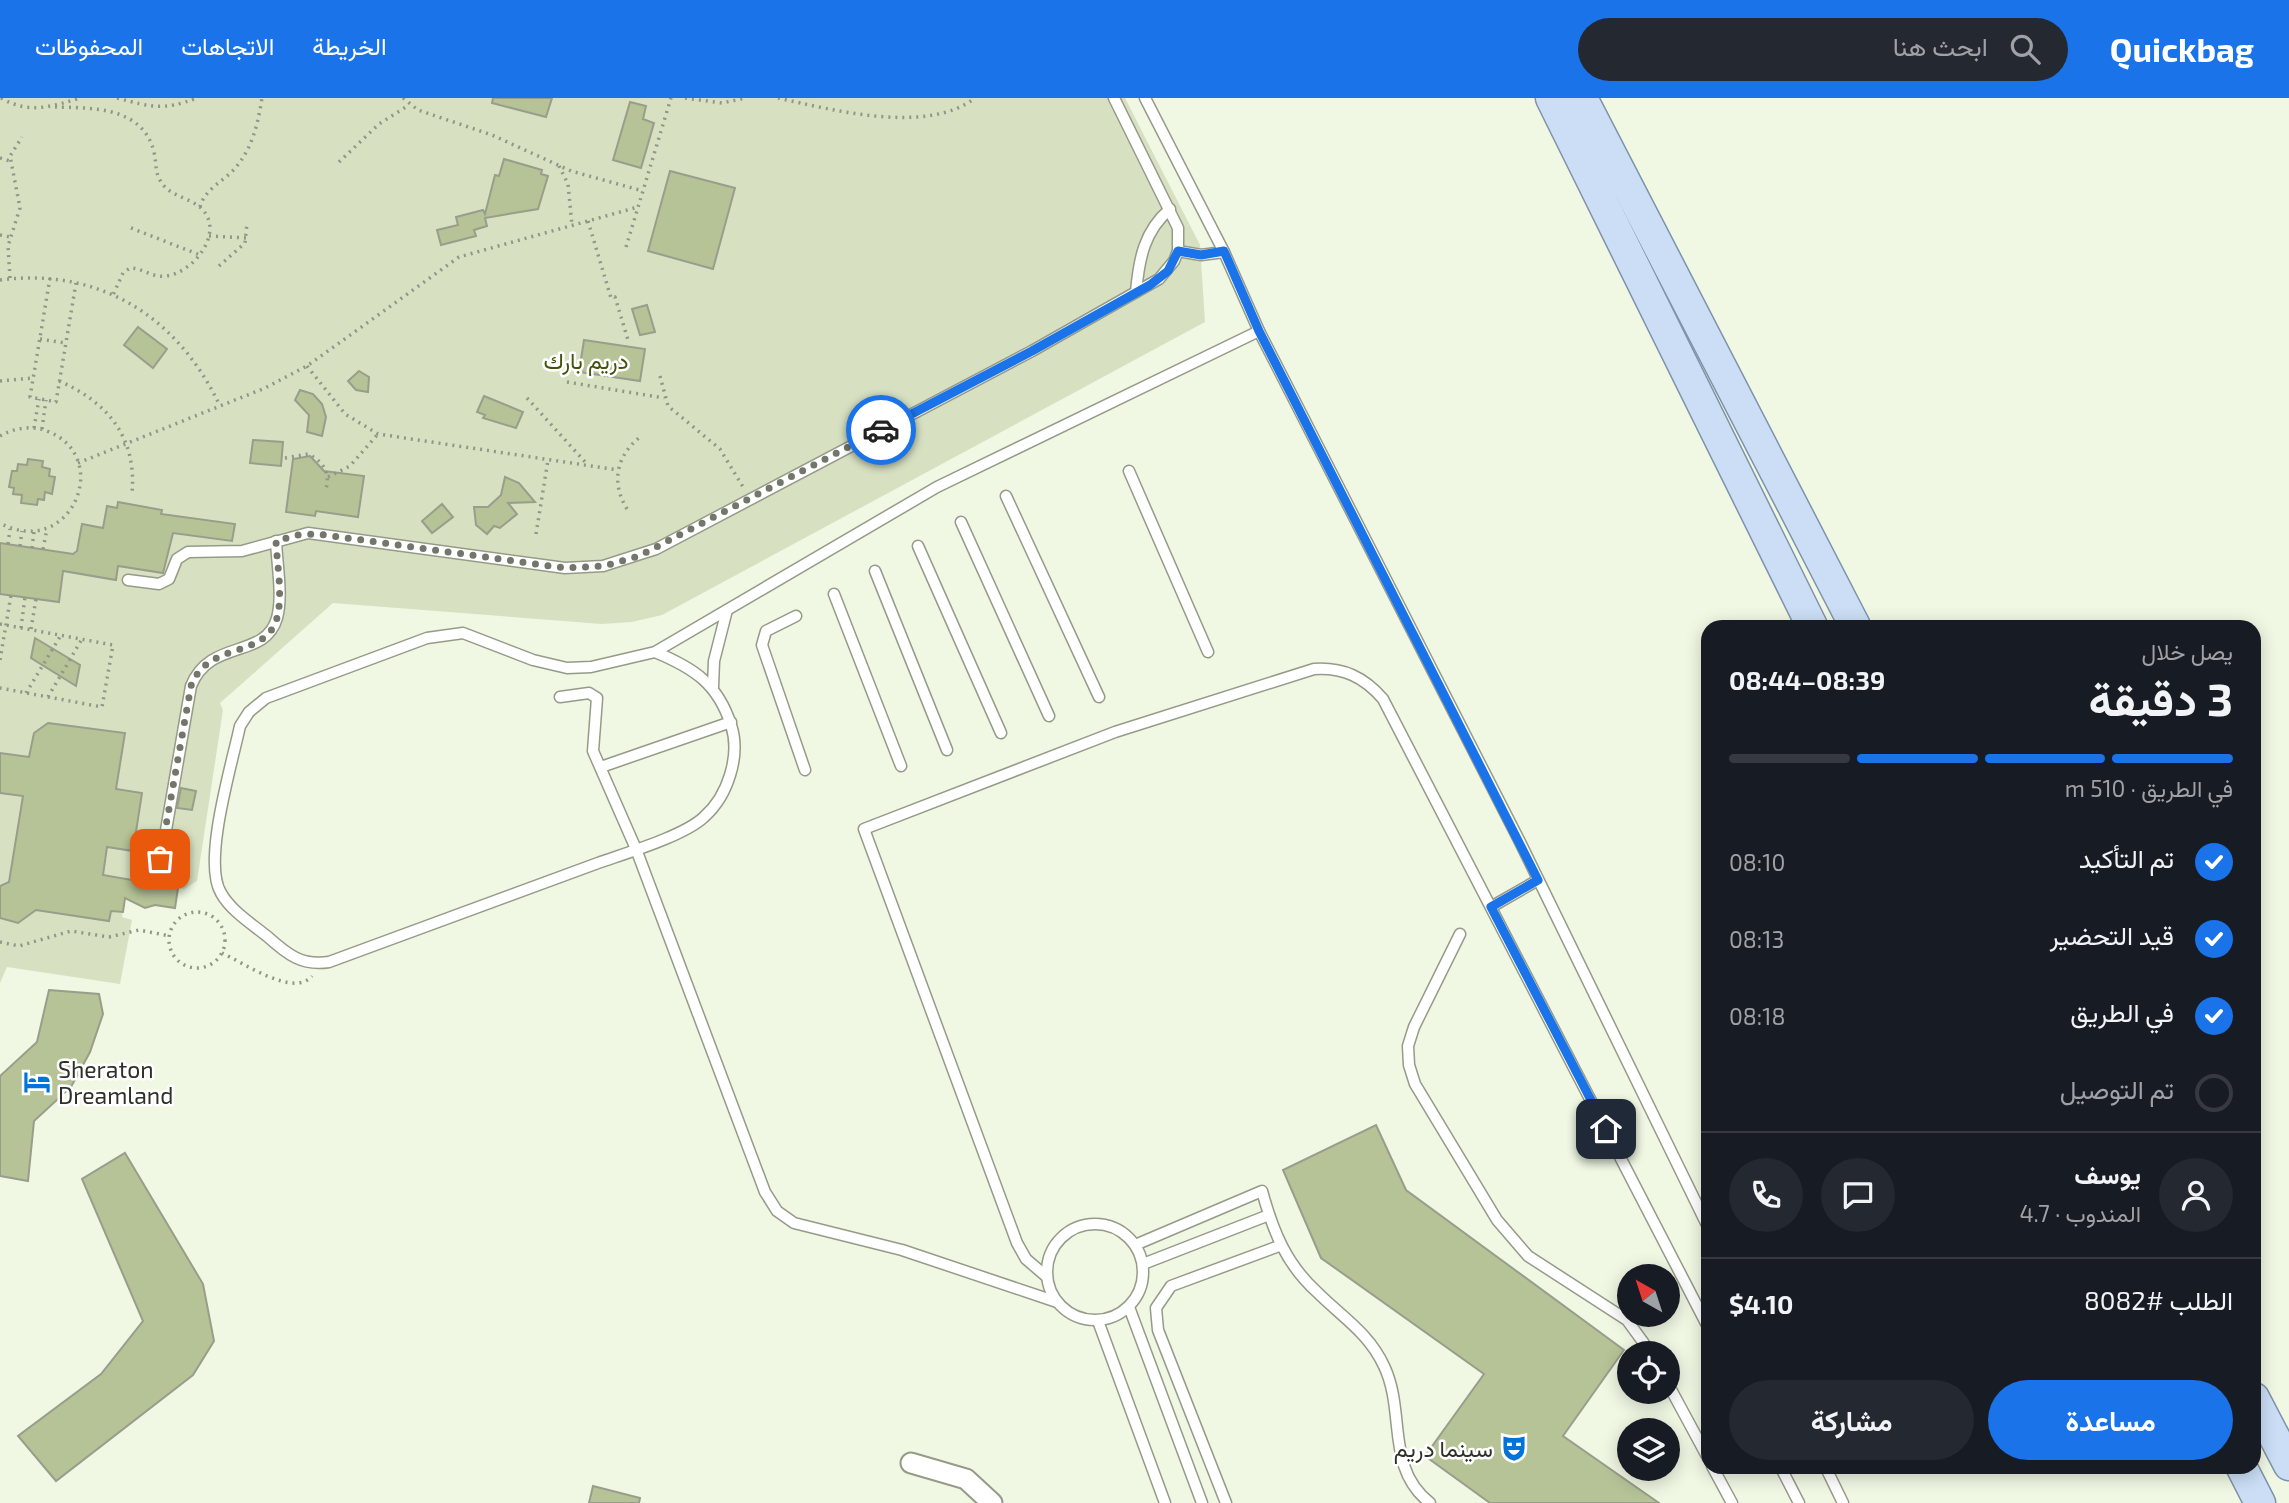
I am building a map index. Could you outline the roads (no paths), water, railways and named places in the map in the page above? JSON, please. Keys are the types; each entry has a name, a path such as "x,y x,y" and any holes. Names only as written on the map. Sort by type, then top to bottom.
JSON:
{"main road":[{"path":"1551,98 1809,620"},
{"path":"1582,98 1852,620"},
{"path":"2261,1411 2289,1465"},
{"path":"2245,1474 2260,1503"}],"street":[{"path":"911,1463 966,1479 992,1503"}],"lane":[{"path":"128,580 159,584 169,579 177,559 188,552 230,552 297,535 318,534 565,568 594,567 639,556 1032,351 1168,271 1178,251 1178,228 1114,98"},
{"path":"1145,98 1224,251 1259,331 1538,880 1701,1213"},
{"path":"1136,292 1146,239 1152,228 1170,209"},
{"path":"1178,251 1201,255 1224,251"},
{"path":"655,652 691,668 713,687 731,722 736,740 736,757 712,808 696,824 636,849 342,957 315,964 288,955 233,908 221,894 214,876 214,853 240,726 257,704 427,638 450,632 477,636 533,660 567,668 591,667 655,652 937,487 1259,331"},
{"path":"1129,471 1208,652"},
{"path":"1006,496 1099,696"},
{"path":"961,522 1049,716"},
{"path":"160,859 191,686 199,670 214,657 256,643 273,628 279,605 276,541"},
{"path":"918,546 1001,733"},
{"path":"875,571 947,750"},
{"path":"834,594 901,766"},
{"path":"713,687 714,661 727,610"},
{"path":"796,616 766,631 762,645 805,770"},
{"path":"1057,1302 1046,1277 1026,1259 1017,1243 864,829 1115,732 1314,669 1327,668 1364,681 1383,699 1701,1313"},
{"path":"560,697 584,692 597,698 599,703 593,751 636,849 765,1192 777,1211 804,1227 902,1250 1057,1302 1075,1316 1098,1321 1110,1319 1129,1307 1143,1280 1143,1264 1135,1245 1113,1227 1086,1225 1072,1230 1056,1244 1047,1262 1046,1277"},
{"path":"601,767 731,722"},
{"path":"1491,907 1538,880"},
{"path":"1460,934 1411,1036 1408,1056 1415,1084 1511,1239 1528,1256 1627,1320 1642,1341"},
{"path":"1135,1245 1262,1191 1279,1245 1305,1281 1356,1325 1378,1353 1395,1400 1401,1459 1414,1487 1430,1503"},
{"path":"1143,1264 1269,1215"},
{"path":"1226,1503 1158,1330 1156,1308 1171,1286 1279,1245"},
{"path":"1129,1307 1202,1503"},
{"path":"1098,1321 1166,1503"},
{"path":"1679,1404 1701,1445"},
{"path":"1717,1474 1732,1503"},
{"path":"1784,1474 1799,1503"},
{"path":"1829,1474 1843,1503"}],"place":[{"name":"Sheraton Dreamland","path":"37,1082"},
{"name":"سينما دريم","path":"1514,1448"}],"park label":[{"name":"دريم بارك","path":"586,360"}]}
